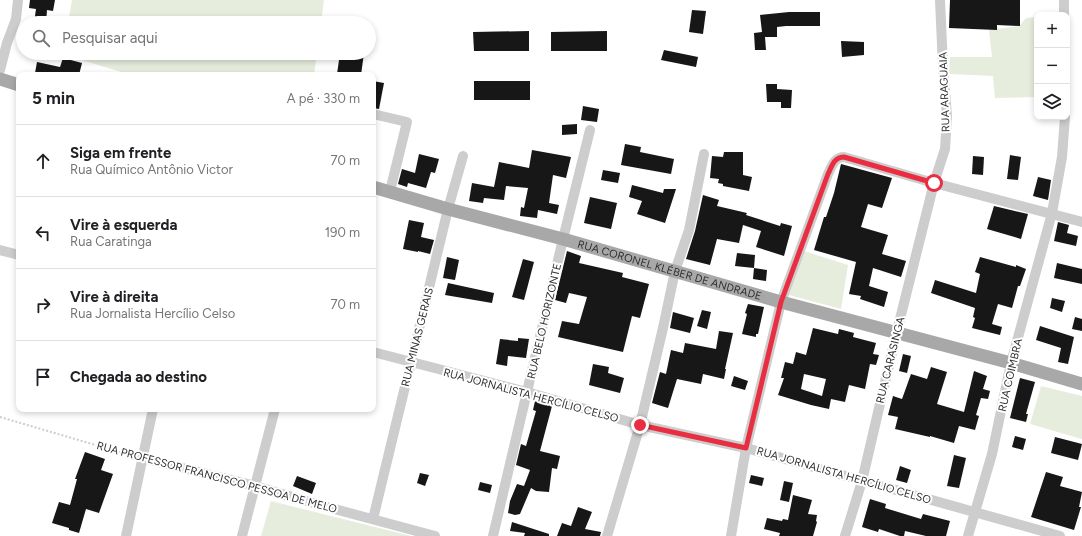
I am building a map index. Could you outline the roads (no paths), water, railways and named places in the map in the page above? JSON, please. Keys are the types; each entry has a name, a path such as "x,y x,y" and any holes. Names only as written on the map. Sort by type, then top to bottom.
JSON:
{"main road":[{"path":"0,79 16,84"},
{"name":"RUA CORONEL KLÉBER DE ANDRADE","path":"376,188 448,209 563,239 781,302 1011,363 1082,384"}],"street":[{"path":"16,16 18,0"},
{"name":"RUA ARAGUAIA","path":"934,183 945,149 947,116 942,66 940,0"},
{"path":"1064,0 1064,12"},
{"path":"0,70 7,43 16,19"},
{"path":"376,115 407,122 390,191"},
{"name":"RUA COIMBRA","path":"968,536 992,454 1011,363 1052,213 1062,157 1065,120"},
{"name":"RUA BELO HORIZONTE","path":"493,536 590,130"},
{"path":"608,536 640,425 675,271 688,230 704,154"},
{"name":"RUA MINAS GERAIS","path":"373,519 448,209 463,156"},
{"path":"731,536 746,448 781,302 828,174 835,160 839,157 844,157 934,183 1082,222"},
{"name":"RUA CARASINGA","path":"845,536 862,481 934,183"},
{"path":"0,250 16,254"},
{"name":"RUA JORNALISTA HERCÍLIO CELSO","path":"376,353 527,392 640,425 746,448 1060,536"},
{"path":"126,536 152,412"},
{"path":"242,536 274,412"},
{"name":"RUA PROFESSOR FRANCISCO PESSOA DE MELO","path":"142,458 255,486 435,536"}]}
